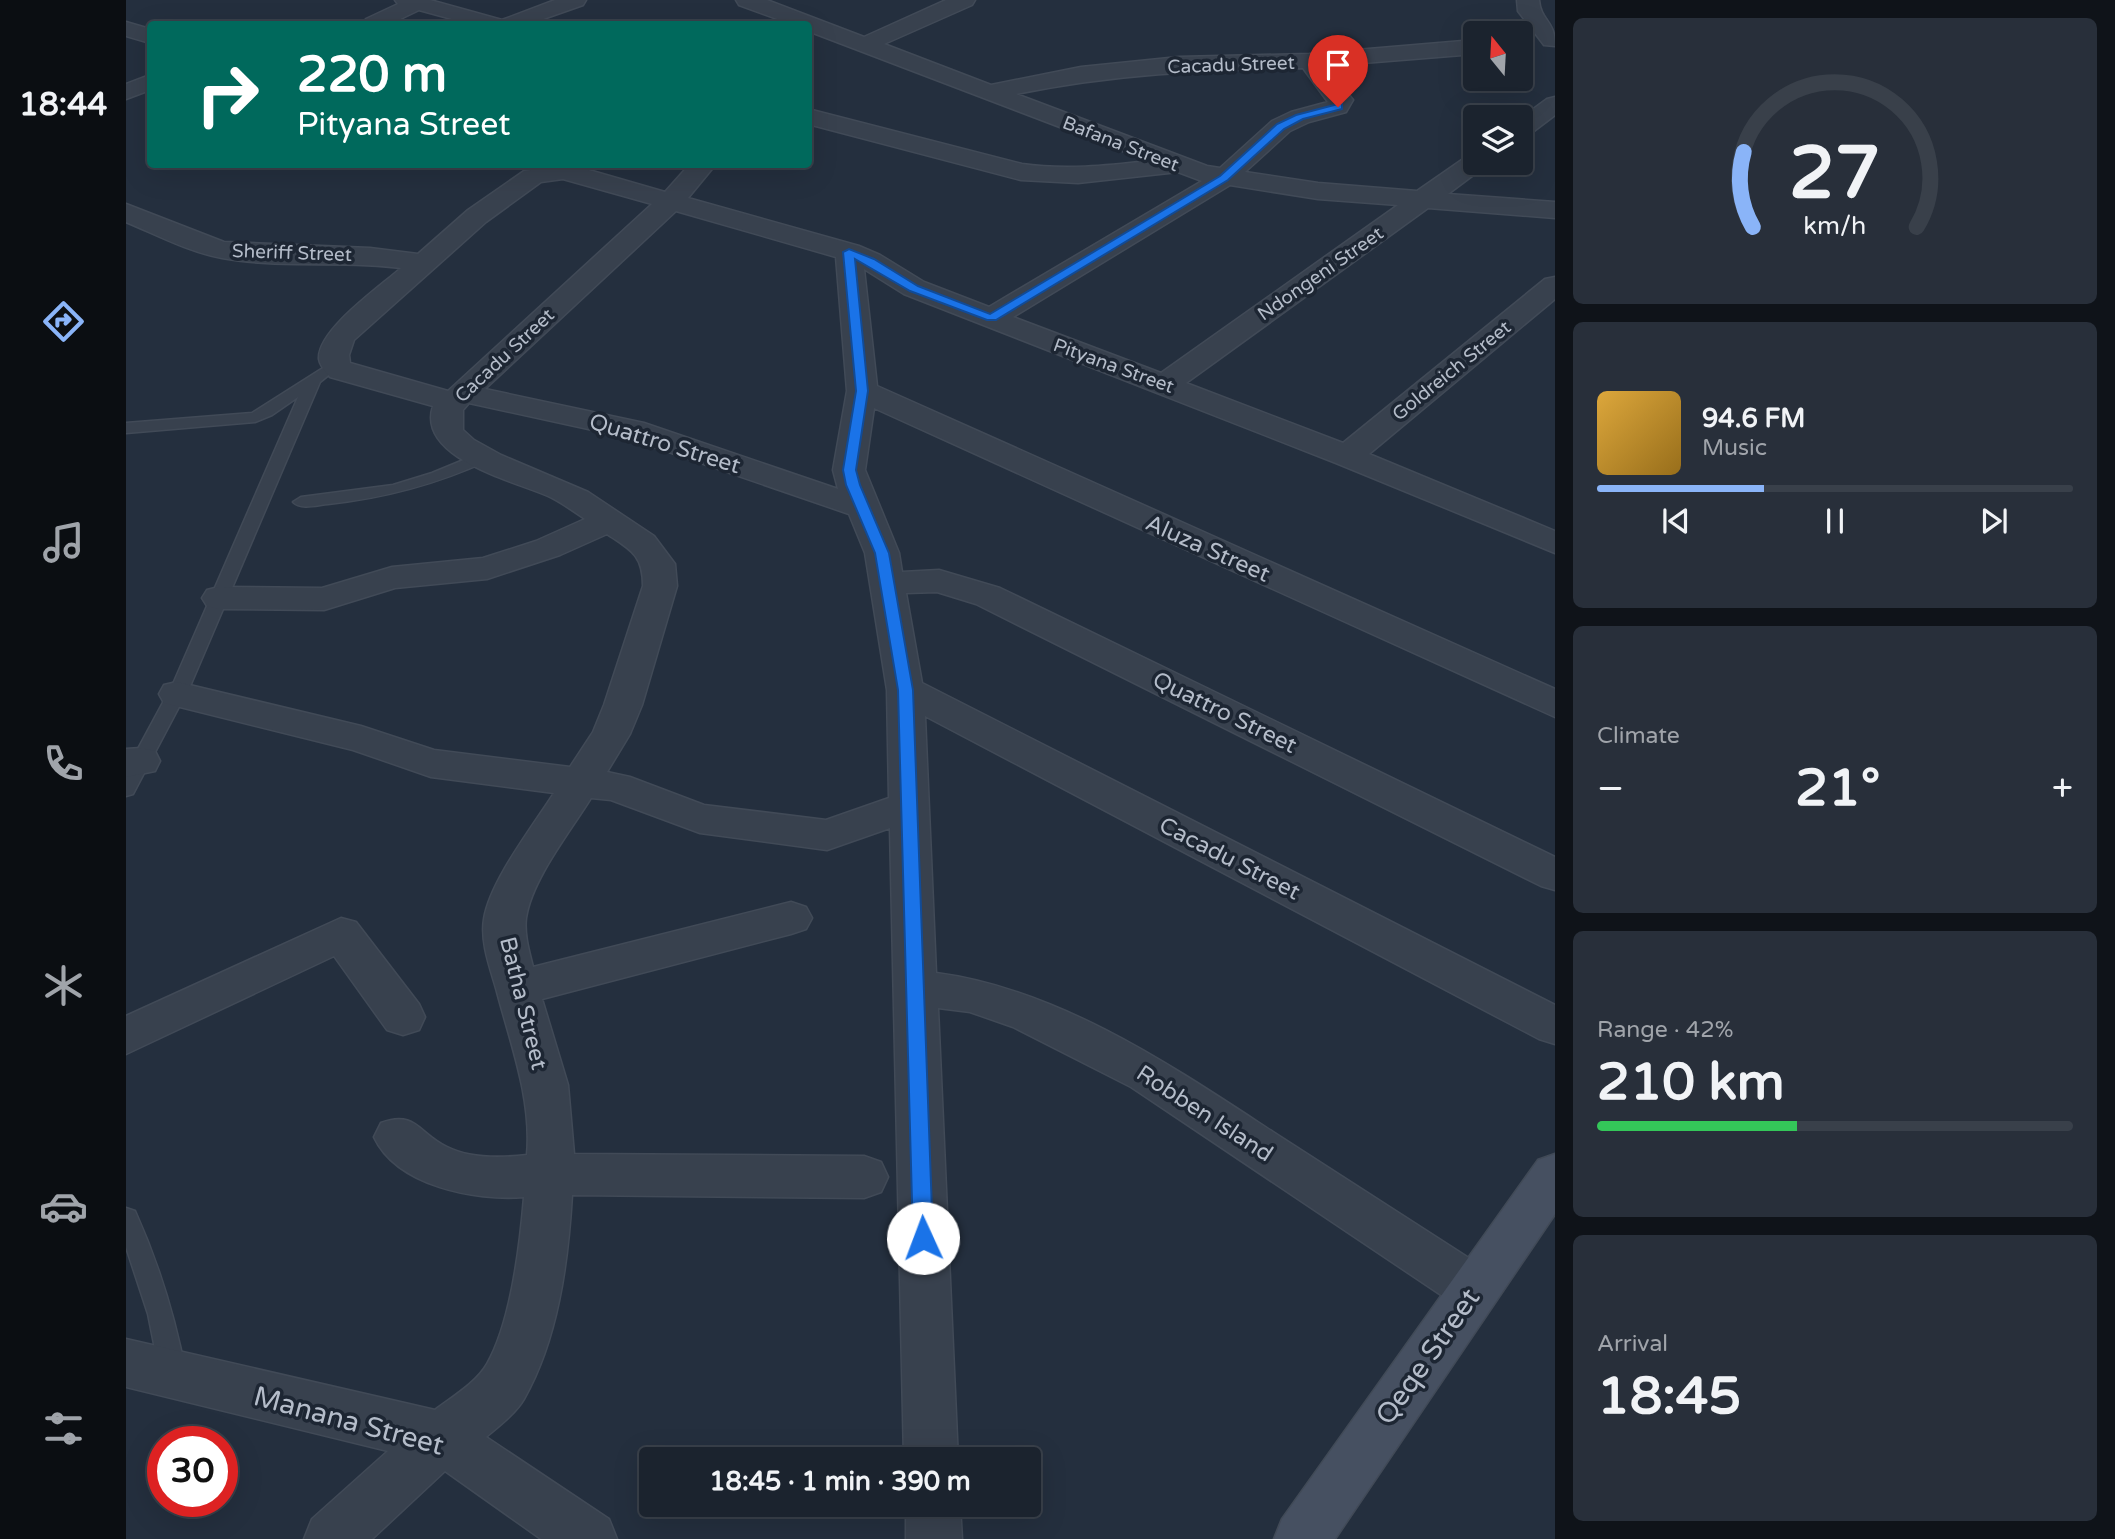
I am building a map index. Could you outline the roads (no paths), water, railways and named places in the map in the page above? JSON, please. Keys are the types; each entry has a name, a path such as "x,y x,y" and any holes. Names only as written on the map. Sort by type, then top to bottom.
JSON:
{"street":[{"path":"518,21 575,0"},
{"path":"864,45 964,0"},
{"path":"1528,0 1528,11 1546,41"},
{"path":"379,21 411,1 482,21"},
{"name":"Bafana Street","path":"757,1 806,21"},
{"name":"Bafana Street","path":"812,24 1181,166 1224,178 1318,191 1555,210"},
{"path":"126,29 147,35"},
{"name":"Cacadu Street","path":"989,92 1081,74 1179,64 1309,61 1463,48"},
{"path":"991,318 1224,178 1281,127 1300,117 1341,103 1309,61"},
{"path":"126,92 147,83"},
{"path":"1533,120 1555,104"},
{"path":"812,117 988,164 1045,176 1080,177 1181,166"},
{"name":"Cacadu Street","path":"661,569 649,547 566,492 483,457 461,444 448,430 445,419 448,407 458,397 670,202 700,168"},
{"name":"Ndongeni Street","path":"1165,384 1463,171"},
{"name":"Pityana Street","path":"323,372 341,336 477,216 533,176 548,172 580,173 670,202 849,252 870,261 914,288 1347,456 1555,543"},
{"name":"Sheriff Street","path":"126,212 201,244 222,250 370,256 423,263"},
{"path":"849,252 862,391 849,470 882,553 905,690 931,1447"},
{"name":"Goldreich Street","path":"1347,456 1555,285"},
{"name":"Quattro Street","path":"323,372 341,371 458,397 633,430 863,508"},
{"name":"Aluza Street","path":"862,391 1555,704"},
{"path":"219,598 324,599 392,578 487,568 548,548 609,521"},
{"name":"Batha Street","path":"332,1539 442,1438 482,1407 505,1383 527,1330 545,1237 551,1150 545,1085 517,988 505,938 505,919 511,898 524,873 611,734 623,705 660,586 661,569"},
{"name":"Quattro Street","path":"887,583 939,580 988,596 1555,875"},
{"name":"Cacadu Street","path":"905,690 1555,1026"},
{"path":"177,694 361,739 431,763 616,787 700,819 827,835 909,806"},
{"path":"517,988 791,918"},
{"path":"126,1036 341,934 402,1017"},
{"name":"Robben Island","path":"914,988 970,995 1028,1014 1147,1074 1474,1289"},
{"path":"397,1138 435,1165 494,1179 549,1174 864,1177"},
{"name":"Qeqe Street","path":"1302,1539 1555,1175"},
{"name":"Manana Street","path":"149,1369 442,1438 589,1539"},
{"path":"933,1517 934,1539"}],"lane":[{"path":"126,428 255,417 267,412 323,372"},
{"path":"131,771 177,694 323,372"},
{"path":"301,502 391,492 451,474 483,457"},
{"path":"126,1219 150,1276 164,1321 149,1369"}]}
